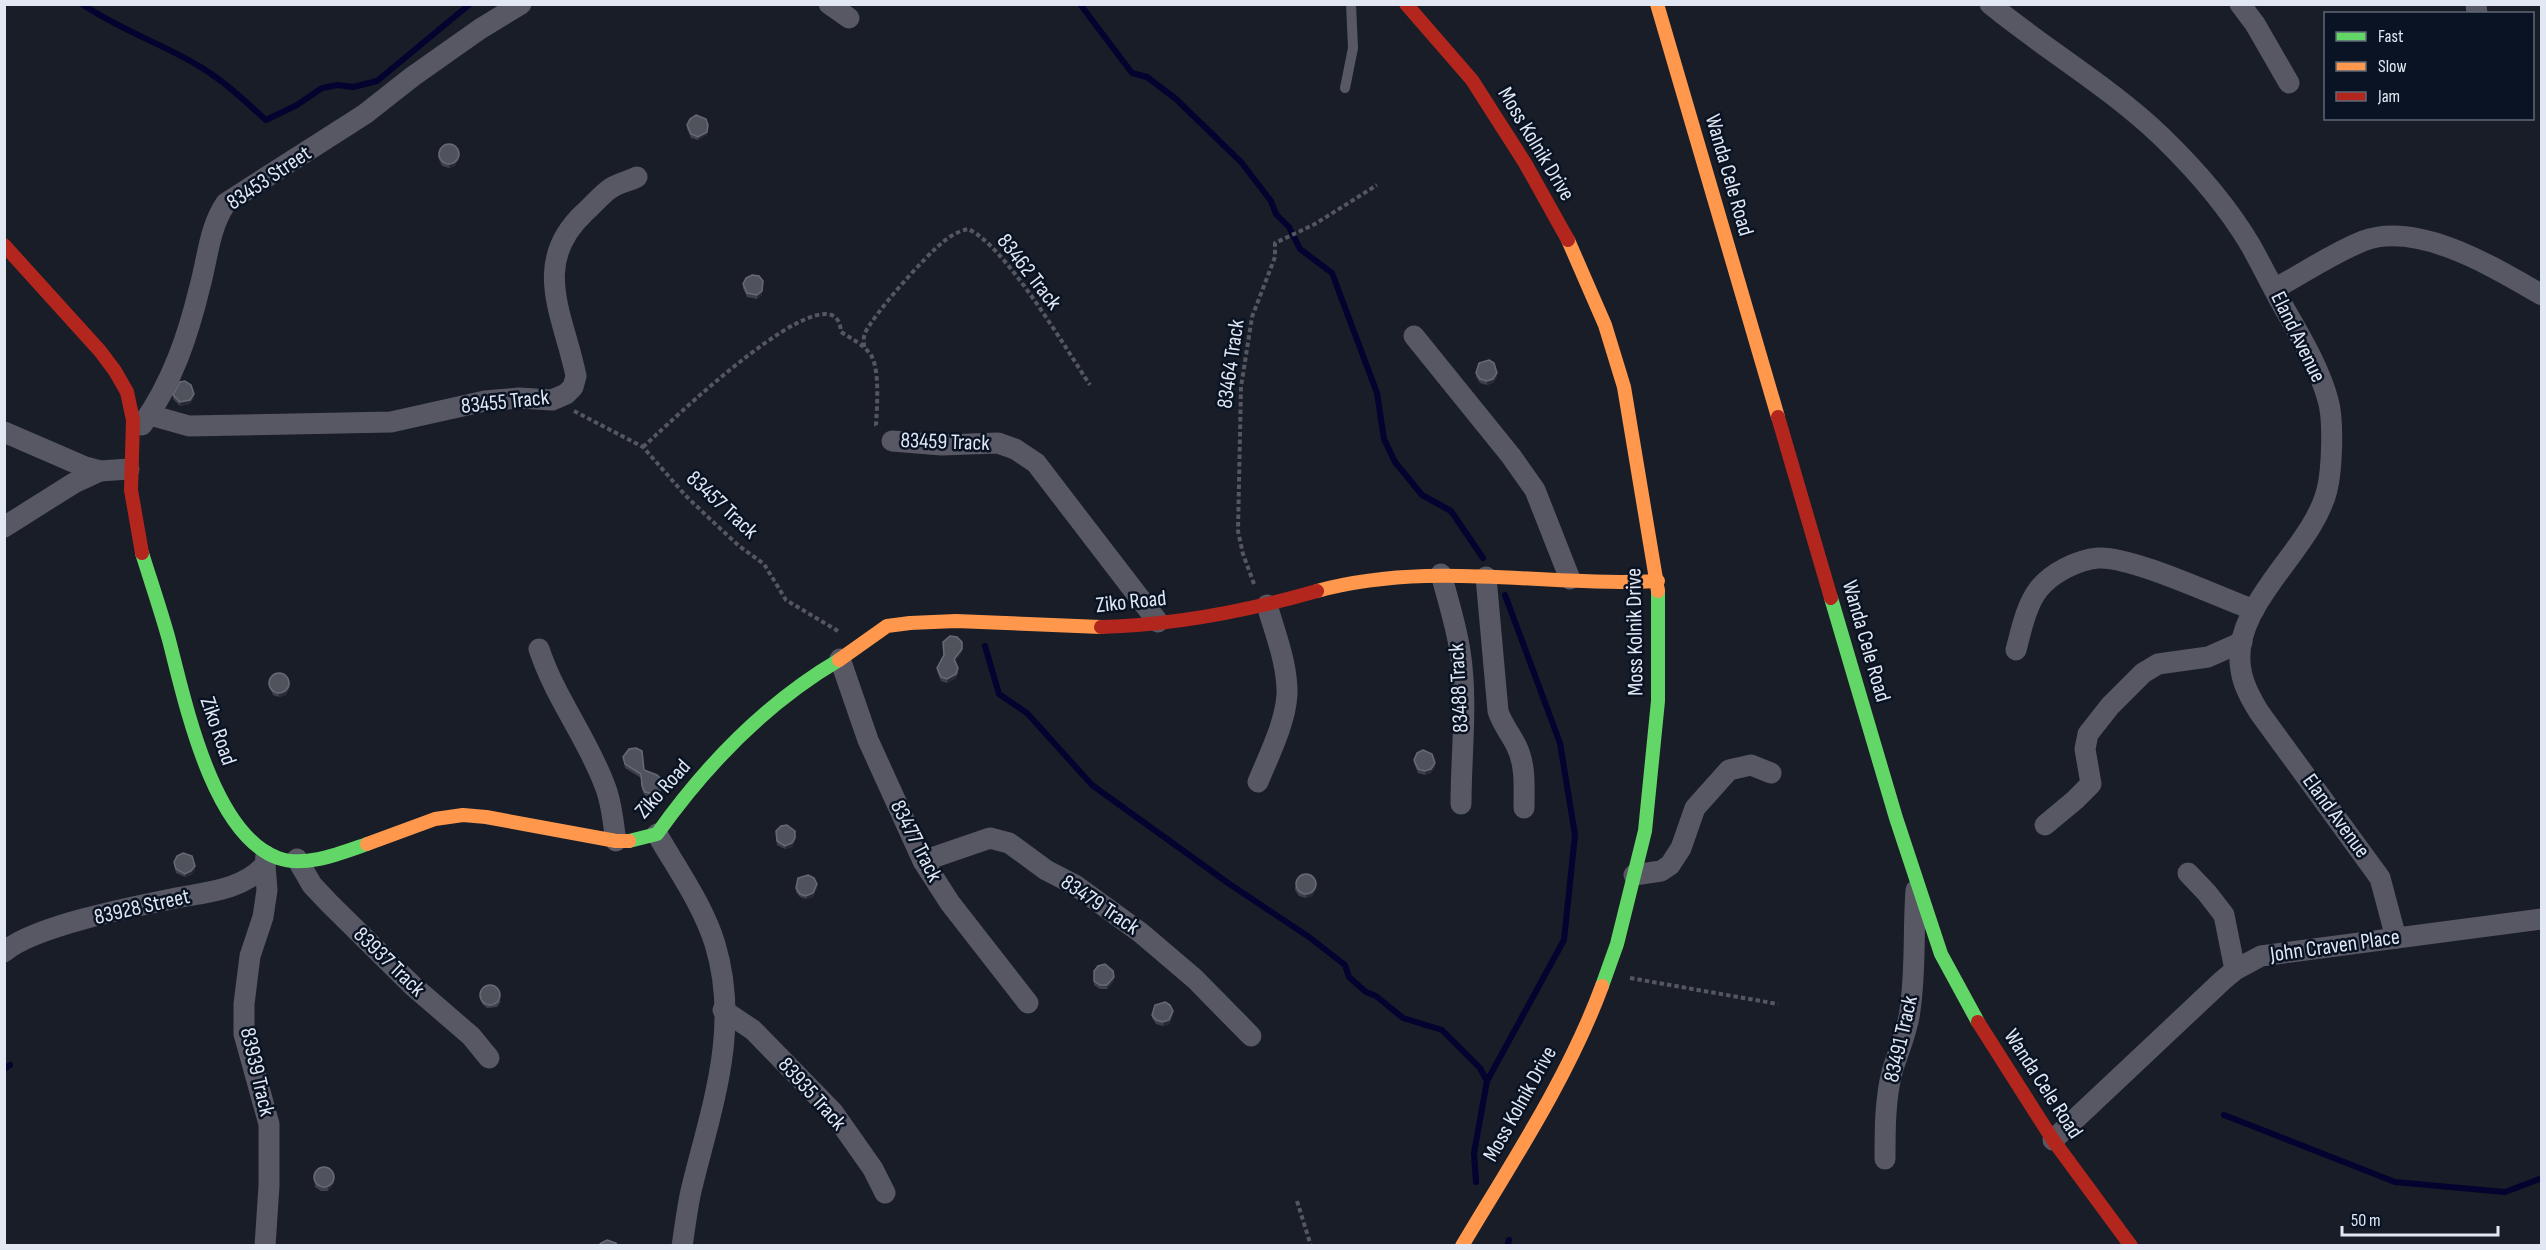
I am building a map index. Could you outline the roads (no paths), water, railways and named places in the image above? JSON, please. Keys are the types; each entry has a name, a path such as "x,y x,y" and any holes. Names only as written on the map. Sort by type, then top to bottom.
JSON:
{"street":[{"name":"83453 Street","path":"133,438 158,402 177,361 192,320 211,234 217,216 226,203 365,114 471,35 520,4"},
{"path":"829,4 849,18"},
{"name":"Moss Kolnik Drive","path":"1406,4 1472,80 1525,163 1568,239 1605,325 1624,387 1658,581 1658,701 1645,831 1617,944 1591,1015 1562,1074 1462,1245"},
{"name":"Wanda Cele Road","path":"1657,4 1917,883 1941,954 1984,1032 2053,1140 2132,1245"},
{"path":"2240,4 2255,24 2289,83"},
{"name":"Eland Avenue","path":"2000,8 2118,99 2163,138 2207,185 2250,244 2309,351 2329,402 2331,455 2327,491 2313,527 2258,599 2242,642 2240,669 2246,689 2259,712 2380,878 2396,938"},
{"name":"83455 Track","path":"150,415 189,426 391,422 485,400 511,398 552,400 566,394 573,387 576,376 556,302 554,268 559,248 567,231 611,188 637,177"},
{"path":"2274,289 2364,241 2394,236 2429,241 2470,256 2541,295"},
{"name":"Ziko Road","path":"4,245 107,360 123,386 131,405 133,438 129,469 142,556 162,614 191,724 222,802 266,859 311,859 340,852 418,824 455,815 483,816 616,841 633,842 657,834 687,792 747,729 810,677 887,627 910,622 956,621 1112,628 1137,626 1267,605 1329,588 1381,578 1441,574 1622,583 1658,581"},
{"path":"1414,336 1511,456 1535,490 1570,579"},
{"path":"4,432 51,454 99,471"},
{"name":"83459 Track","path":"892,441 942,445 998,443 1027,455 1036,463 1158,622"},
{"path":"4,527 74,483 99,471 129,469"},
{"path":"2016,650 2022,625 2038,590 2057,573 2097,558 2117,560 2254,610"},
{"name":"83488 Track","path":"1441,574 1453,614 1461,653 1461,804"},
{"path":"1486,577 1498,711 1502,724 1517,746 1525,772 1524,808"},
{"path":"1258,782 1284,712 1287,695 1280,650 1267,605"},
{"path":"2045,825 2091,784 2085,749 2088,734 2110,706 2143,673 2158,664 2208,657 2242,642"},
{"path":"539,650 549,678 586,743 606,789 616,841"},
{"name":"83477 Track","path":"846,655 868,740 923,861 950,903 1028,1003"},
{"path":"1634,875 1661,871 1670,865 1681,848 1695,808 1729,770 1751,765 1771,773"},
{"path":"657,834 691,891 715,943 723,989 725,1045 722,1067 691,1194 682,1245"},
{"name":"83479 Track","path":"923,861 990,838 1009,843 1046,870 1075,885 1141,933 1195,979 1251,1036"},
{"name":"83928 Street","path":"4,952 26,938 53,928 139,905 219,890 242,883 255,876 266,859"},
{"name":"83939 Track","path":"265,1245 269,1185 269,1124 244,1034 244,1004 250,956 262,917 267,890 266,859"},
{"name":"83937 Track","path":"297,859 312,885 329,903 413,986 471,1036 489,1058"},
{"path":"2188,873 2224,915 2235,970"},
{"name":"83491 Track","path":"1885,1159 1888,1096 1892,1072 1910,1012 1914,975 1913,934 1917,883"},
{"name":"John Craven Place","path":"2053,1140 2235,970 2261,956 2541,919"},
{"name":"83935 Track","path":"723,1010 753,1030 833,1112 873,1169 885,1193"}],"lane":[{"path":"1345,88 1353,48 1351,4"}],"waterway":[{"path":"82,4 115,24 201,67 230,88 266,120 297,105 322,88 338,85 353,87 377,81 470,4"},
{"path":"1080,4 1132,73 1147,77 1176,99 1241,162 1271,201 1276,214 1289,227 1300,249 1332,273 1377,393 1384,439 1395,462 1422,495 1451,511 1483,558"},
{"path":"1476,1182 1474,1153 1487,1081 1564,940 1575,835 1560,743 1505,595"},
{"path":"985,646 999,694 1027,713 1092,785 1228,883 1309,937 1345,965 1349,977 1366,992 1376,996 1403,1018 1442,1030 1480,1068 1487,1081"},
{"path":"4,1069 10,1065"},
{"path":"2224,1115 2395,1182 2505,1192 2542,1178"},
{"path":"1507,1246 1509,1240"}]}
